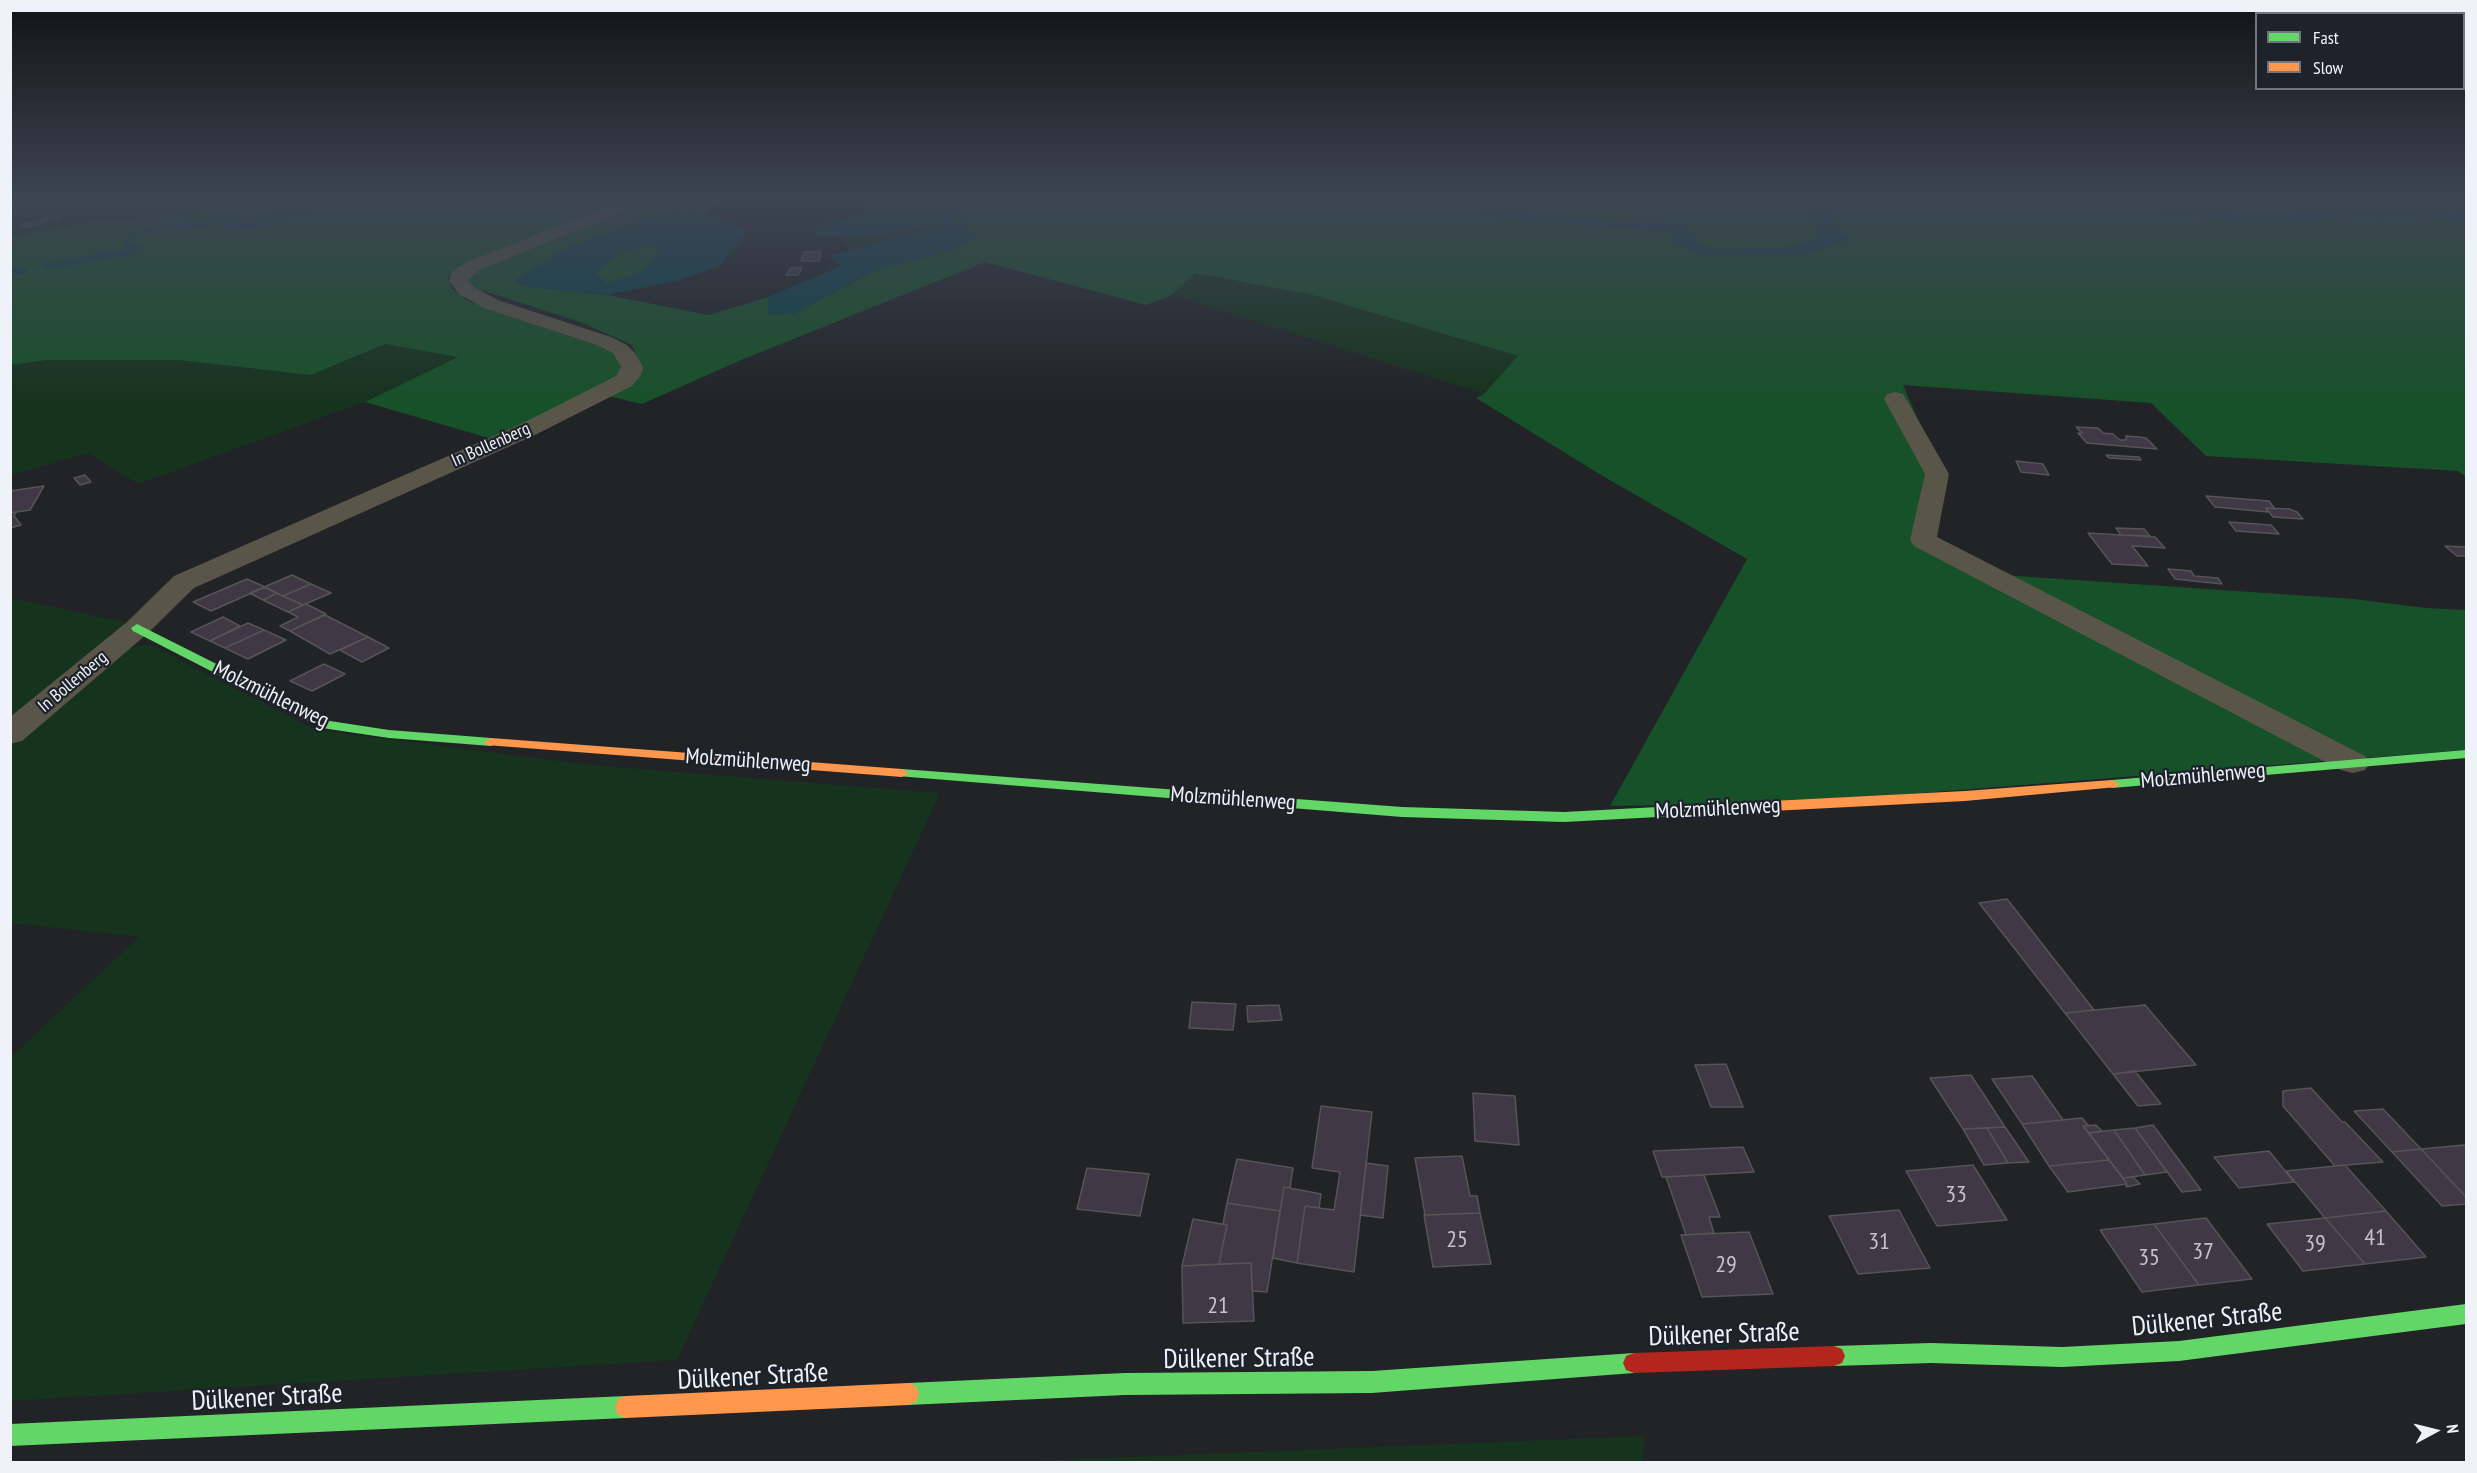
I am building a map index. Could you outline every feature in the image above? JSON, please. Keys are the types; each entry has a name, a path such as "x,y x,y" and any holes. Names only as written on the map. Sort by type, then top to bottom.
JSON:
{"street":[{"name":"In Bollenberg","path":"10,734 137,628 184,582 529,429 624,381 630,375 632,367 625,353 620,349 604,341 491,304 467,291 458,281 463,272 472,268"},
{"path":"1895,399 1937,474 1923,540 2353,763"},
{"name":"Molzmühlenweg","path":"137,628 327,725 389,734 1402,812 1564,817 1965,796 2466,754"},
{"name":"Dülkener Straße","path":"10,1435 1125,1384 1372,1382 1677,1360 1931,1353 2062,1357 2179,1351 2466,1314"}],"green space":[{"path":"10,268 461,268 448,278 452,289 468,301 613,350 624,366 618,379 492,439 365,402 458,357 385,344 311,375 178,360 47,360 11,365"},
{"path":"479,268 536,268 514,282 530,287 607,295 709,315 768,297 768,314 795,313 876,270 885,268 971,268 741,360 642,404 608,396 640,363 632,345 583,323 469,286 468,276"},
{"path":"600,268 645,268 642,272 607,283 593,273"},
{"path":"1006,268 2466,268 2466,477 2458,471 2206,456 2151,403 1903,385 1940,470 1928,539 1988,574 2353,599 2426,608 2466,610 2466,750 1794,803 1610,806 1747,559 1601,475 1476,398 1484,394 1518,356 1313,295 1195,273 1172,295 1146,305"},
{"path":"1195,273 1313,295 1518,356 1484,394 1172,295"},
{"path":"385,344 459,357 365,402 138,484 88,453 11,475 10,365 47,360 178,360 311,375"},
{"path":"11,598 130,623 11,724"},
{"path":"149,644 316,730 591,765 940,793 677,1360 11,1401 11,1057 139,937 11,923 11,744 125,649"},
{"path":"1645,1436 1642,1462 1007,1462"}],"water":[{"path":"534,268 601,268 594,273 607,283 642,272 646,268 714,268 677,281 607,295 530,287 513,281"},
{"path":"837,268 885,268 876,270 795,313 768,314 768,297"}],"building":[{"path":"791,268 802,268 798,275 786,275"},
{"path":"2076,427 2098,428 2103,433 2113,434 2120,440 2126,440 2126,436 2146,438 2157,449 2087,443"},
{"path":"2106,455 2139,457 2141,460 2109,458"},
{"path":"2016,461 2043,464 2049,475 2021,472"},
{"path":"85,475 91,482 80,485 74,478"},
{"path":"44,486 30,510 10,513 10,491"},
{"path":"2206,496 2269,501 2275,509 2266,508 2268,512 2215,507"},
{"path":"2266,508 2289,509 2297,512 2303,519 2273,517"},
{"path":"16,512 14,516 21,525 10,528 10,513"},
{"path":"2229,522 2271,525 2279,534 2236,531"},
{"path":"2116,528 2144,529 2150,536 2121,535"},
{"path":"2088,533 2155,537 2165,548 2132,546 2148,566 2112,564"},
{"path":"2445,546 2466,547 2466,556 2457,556"},
{"path":"2168,569 2191,571 2194,576 2218,578 2222,584 2175,579"},
{"path":"292,575 311,584 283,596 264,587"},
{"path":"247,579 265,587 211,611 193,602"},
{"path":"311,584 331,593 303,605 283,596"},
{"path":"265,587 277,593 263,600 250,593"},
{"path":"277,593 303,605 288,612 263,600"},
{"path":"306,604 326,614 290,631 280,626 298,617 288,612"},
{"path":"325,615 368,637 330,654 290,631"},
{"path":"223,617 240,626 210,641 191,632"},
{"path":"248,623 264,630 225,648 210,641"},
{"path":"264,630 286,640 248,659 225,648"},
{"path":"368,637 389,648 362,662 340,650"},
{"path":"324,664 345,674 312,691 290,681"},
{"path":"2007,899 2094,1010 2065,1013 1979,903"},
{"path":"1192,1002 1236,1004 1233,1030 1189,1028"},
{"path":"1279,1005 1282,1020 1248,1022 1247,1006"},
{"path":"2145,1005 2196,1065 2113,1074 2065,1013"},
{"path":"1726,1064 1743,1107 1711,1107 1695,1065"},
{"path":"2135,1071 2161,1104 2138,1106 2113,1074"},
{"path":"1971,1075 2005,1127 1963,1129 1930,1078"},
{"path":"2032,1076 2063,1120 2022,1124 1992,1079"},
{"path":"2311,1088 2383,1162 2335,1166 2283,1106 2283,1091"},
{"path":"1473,1093 1515,1096 1519,1145 1475,1141"},
{"path":"1321,1106 1372,1112 1354,1272 1297,1263 1305,1206 1334,1210 1340,1172 1312,1168"},
{"path":"2383,1109 2421,1149 2392,1152 2354,1111"},
{"path":"2082,1118 2088,1125 2083,1126 2109,1160 2049,1166 2022,1124"},
{"path":"2096,1125 2102,1131 2089,1133 2083,1126"},
{"path":"2153,1125 2201,1190 2182,1192 2135,1128"},
{"path":"2005,1127 2029,1162 2008,1163 1987,1128"},
{"path":"1987,1128 2008,1163 1984,1165 1963,1129"},
{"path":"2135,1128 2167,1172 2145,1175 2114,1130"},
{"path":"2114,1130 2145,1175 2123,1178 2089,1133"},
{"path":"2464,1145 2466,1147 2466,1197 2421,1149"},
{"path":"1743,1147 1754,1172 1662,1177 1653,1151"},
{"path":"2421,1149 2466,1197 2466,1204 2442,1206 2392,1152"},
{"path":"2269,1151 2294,1182 2239,1188 2214,1157"},
{"path":"1462,1156 1470,1196 1477,1196 1480,1213 1425,1215 1415,1158"},
{"path":"1237,1159 1293,1168 1290,1188 1284,1187 1280,1211 1227,1203"},
{"path":"2109,1160 2127,1184 2068,1192 2049,1166"},
{"path":"1366,1163 1388,1166 1383,1218 1360,1215"},
{"path":"1973,1165 2007,1220 1937,1226 1906,1171"},
{"path":"2345,1165 2386,1211 2325,1218 2286,1171"},
{"path":"1087,1168 1149,1174 1140,1216 1077,1209"},
{"path":"1704,1175 1720,1217 1709,1217 1714,1233 1686,1235 1666,1177"},
{"path":"2133,1177 2140,1184 2126,1187 2127,1184 2123,1178"},
{"path":"1284,1187 1321,1194 1319,1208 1305,1206 1297,1263 1273,1258"},
{"path":"1227,1203 1280,1211 1267,1292 1252,1291 1251,1263 1219,1264 1227,1225 1223,1224"},
{"path":"1899,1210 1930,1268 1858,1274 1829,1216"},
{"path":"2386,1211 2426,1257 2365,1264 2325,1218"},
{"path":"1480,1213 1491,1264 1433,1267 1424,1215"},
{"path":"2206,1218 2252,1279 2199,1285 2154,1224"},
{"path":"2325,1218 2365,1264 2303,1271 2267,1224"},
{"path":"1193,1219 1227,1225 1219,1264 1182,1266"},
{"path":"2154,1224 2199,1285 2142,1292 2100,1230"},
{"path":"1749,1232 1773,1294 1702,1297 1681,1235"},
{"path":"1251,1263 1254,1321 1183,1323 1182,1266"}],"waterway":[{"path":"10,271 24,271"}],"traffic: fast":[{"path":"137,628 327,725 389,734 491,742"},
{"path":"2112,784 2466,754"},
{"path":"902,773 1402,812 1564,817 1733,808"},
{"path":"1834,1356 1931,1353 2062,1357 2179,1351 2466,1314"},
{"path":"908,1394 1125,1384 1372,1382 1634,1363"},
{"path":"10,1435 626,1407"}],"traffic: slow":[{"path":"491,742 902,773"},
{"path":"1733,808 1965,796 2112,784"},
{"path":"626,1407 908,1394"}],"traffic: jam":[{"path":"1634,1363 1834,1356"}]}
